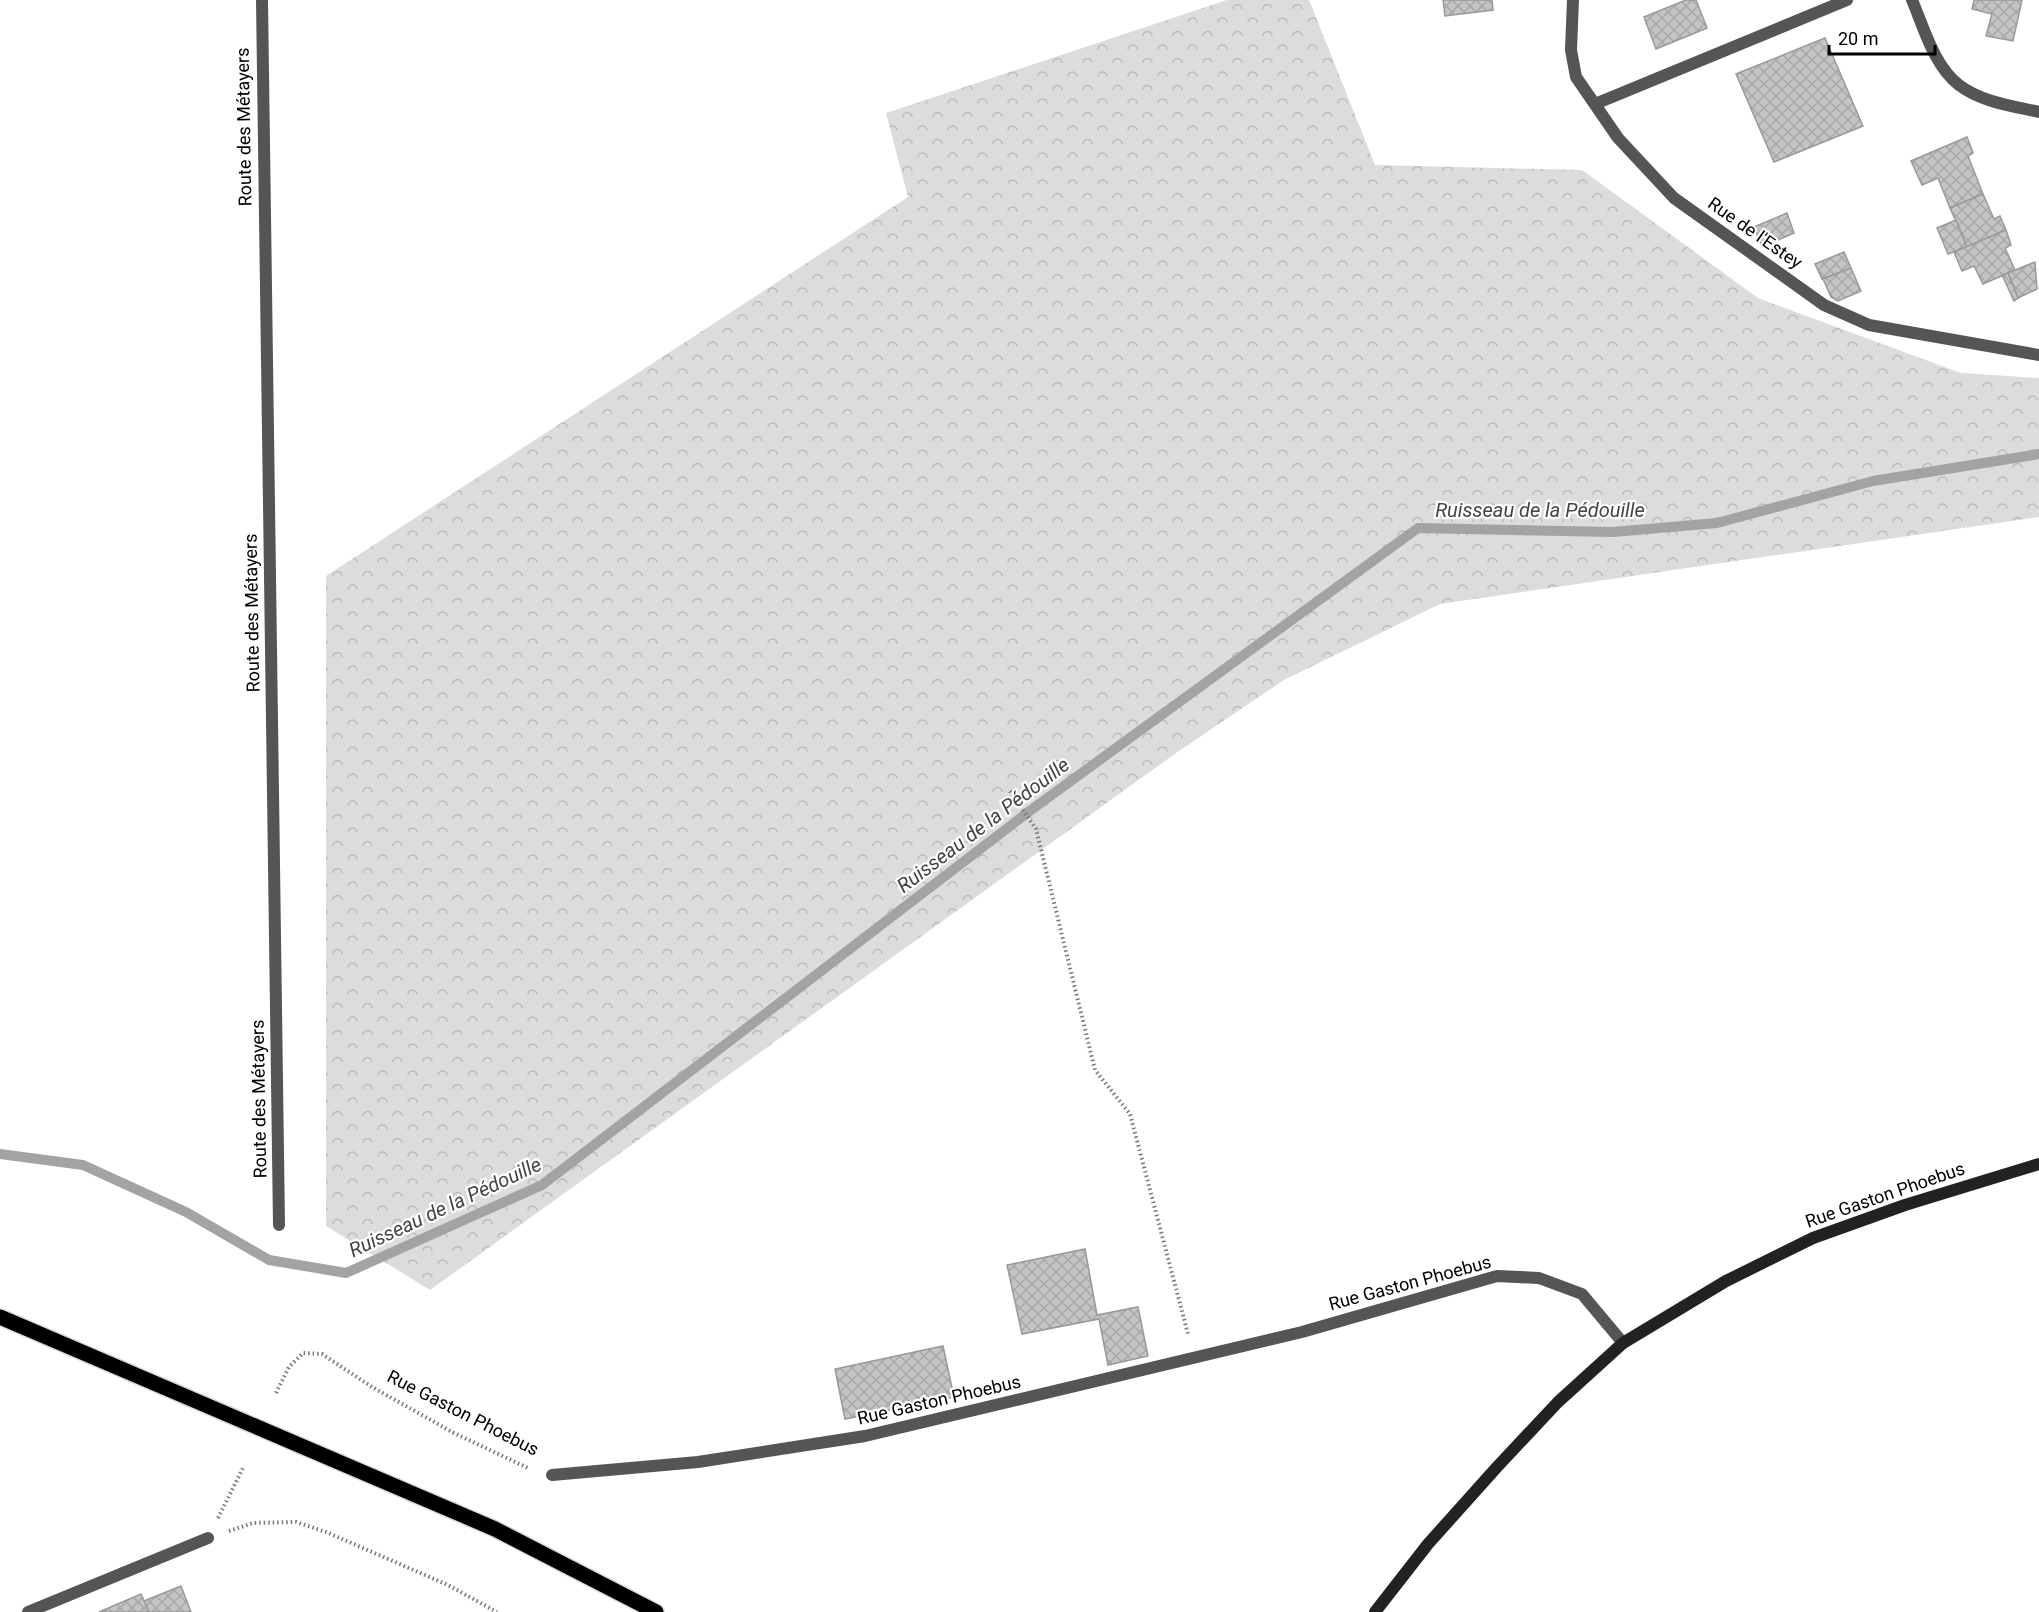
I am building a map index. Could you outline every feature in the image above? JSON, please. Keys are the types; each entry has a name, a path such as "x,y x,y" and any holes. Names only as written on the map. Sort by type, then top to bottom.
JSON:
{"main road":[{"name":"Rue Gaston Phoebus","path":"1375,1612 1428,1544 1497,1467 1558,1402 1623,1343 1726,1281 1813,1238 1905,1205 2039,1164"},
{"path":"0,1317 495,1529 656,1612"}],"street":[{"name":"Route des Métayers","path":"261,0 279,1225"},
{"name":"Rue de l'Estey","path":"1573,0 1570,50 1576,77 1618,138 1674,198 1824,305 1869,325 2039,355"},
{"path":"1595,104 1847,0"},
{"path":"1912,0 1939,63 1959,86 1988,100 2039,112"},
{"name":"Rue Gaston Phoebus","path":"552,1475 698,1462 865,1436 1313,1329 1497,1276 1539,1278 1582,1294 1623,1343"},
{"path":"27,1612 208,1538"}],"path":[{"path":"1010,791 1036,829 1095,1070 1130,1114 1194,1358"},
{"name":"Rue Gaston Phoebus","path":"276,1393 289,1367 303,1353 322,1354 372,1387 454,1433 526,1468 552,1475"},
{"path":"208,1538 243,1468"},
{"path":"208,1538 253,1523 296,1522 326,1532 448,1585 497,1612"}],"green space":[{"path":"1227,0 1309,0 1375,165 1582,170 1758,298 1961,373 2039,378 2039,517 1440,604 1284,680 1176,753 430,1290 326,1226 326,576 908,197 886,113"}],"building":[{"path":"1443,0 1492,0 1493,10 1445,16"},
{"path":"1686,0 1696,0 1707,28 1656,49 1644,17"},
{"path":"1974,0 2022,0 2013,41 1986,36 1992,14 1972,9"},
{"path":"1825,38 1863,126 1774,162 1736,74"},
{"path":"1967,137 1973,153 1968,156 1983,194 1950,208 1938,178 1922,185 1911,161"},
{"path":"1983,194 1994,219 2000,216 2006,230 1967,247 1950,208"},
{"path":"1787,213 1794,233 1762,247 1754,227"},
{"path":"1956,220 1967,247 1948,254 1937,228"},
{"path":"2006,230 2011,245 2005,248 2015,270 1983,284 1974,266 1962,271 1954,252"},
{"path":"1844,252 1851,268 1822,279 1815,264"},
{"path":"2035,262 2037,289 2018,298 2008,273"},
{"path":"1851,268 1861,291 1838,301 1831,297 1823,279"},
{"path":"2008,273 2018,298 2014,301 2002,275"},
{"path":"1085,1249 1097,1315 1138,1307 1148,1356 1108,1365 1099,1319 1022,1334 1007,1265"},
{"path":"943,1346 954,1397 845,1419 835,1369"},
{"path":"181,1586 191,1612 149,1612 144,1601"},
{"path":"141,1594 149,1612 99,1612"}],"waterway":[{"name":"Ruisseau de la Pédouille","path":"0,1154 83,1165 186,1212 269,1260 346,1273 542,1185 1031,810 1418,528 1613,532 1717,523 1873,481 2039,454"}]}
